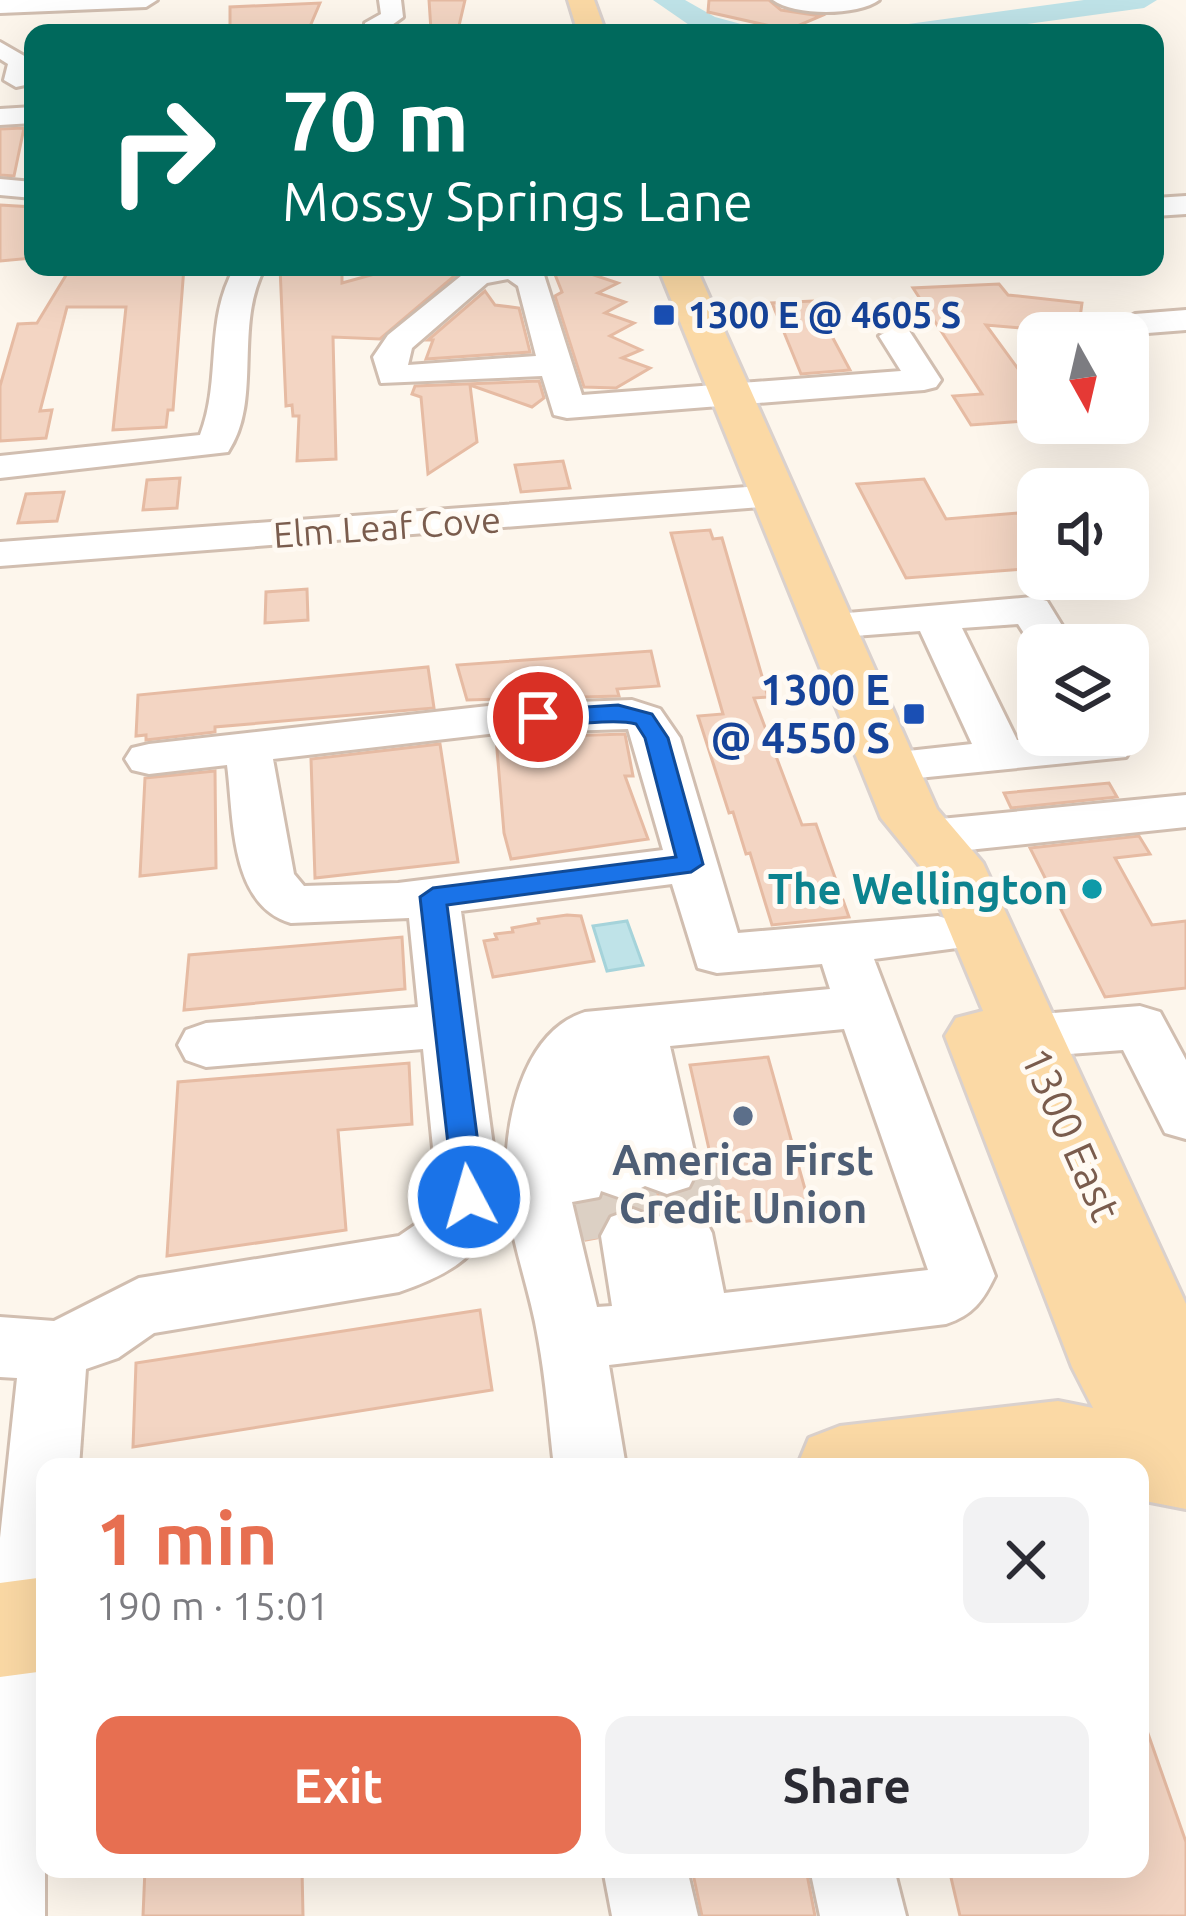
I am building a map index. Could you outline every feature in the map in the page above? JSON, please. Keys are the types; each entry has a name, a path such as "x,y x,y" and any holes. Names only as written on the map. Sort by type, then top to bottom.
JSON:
{"main road":[{"name":"1300 East","path":"681,276 910,807 952,863 1169,1357 1174,1475"},
{"name":"1300 East","path":"910,807 912,872 1113,1367 1174,1475"},
{"path":"915,1458 1058,1441 1116,1458"}],"street":[{"path":"0,6 146,0"},
{"path":"379,24 392,16 390,0"},
{"path":"784,0 806,4 868,0"},
{"path":"0,49 21,61 11,77"},
{"path":"0,467 215,444 225,425 230,307 243,276"},
{"path":"475,276 400,342 391,357 393,376 555,365"},
{"path":"527,276 555,365 554,419 729,394 925,380 896,336"},
{"path":"1149,323 1186,320"},
{"name":"Elm Leaf Cove","path":"0,554 773,497"},
{"path":"828,625 1032,610 1040,624"},
{"path":"935,617 1000,757"},
{"path":"148,759 497,719 632,714 644,719 657,738 716,954 938,935"},
{"path":"248,748 269,879 291,905 433,897 691,864"},
{"path":"910,807 1000,757 1017,755"},
{"path":"910,807 1186,811"},
{"path":"2,1916 36,1514 27,1349 94,1337 139,1307 399,1264 426,1257 451,1238 466,1219 469,1197 433,897"},
{"path":"649,1331 946,1296 963,1276 842,945"},
{"path":"598,1044 864,1006"},
{"path":"1029,1036 1163,1018 1186,1116"},
{"path":"206,1045 449,1026"},
{"path":"598,1044 632,1173 598,1044"},
{"path":"598,1044 537,1186 649,1331"},
{"path":"594,1458 649,1331 644,1236 649,1331"},
{"path":"647,1878 655,1916"},
{"path":"854,1878 863,1916"}],"water":[{"path":"627,921 643,965 607,971 593,926"}],"building":[{"path":"429,0 465,0 459,24 431,24"},
{"path":"709,0 769,0 781,10 821,16 802,24 761,24 708,12"},
{"path":"320,3 311,24 230,24 230,7"},
{"path":"24,128 14,176 0,175 0,129"},
{"path":"0,205 24,206 24,259 0,261"},
{"path":"66,276 183,276 173,410 168,410 166,427 113,430 126,307 67,307 40,411 52,410 46,438 0,441 0,386 18,324 37,323"},
{"path":"280,276 342,276 342,283 367,276 454,276 380,339 333,337 336,459 297,461 299,416 293,416 292,405 286,406"},
{"path":"556,276 597,276 618,283 598,293 625,302 605,313 634,323 610,336 641,350 622,358 650,368 616,388 584,387 555,296 562,292"},
{"path":"999,284 1008,295 1082,303 1081,312 1017,312 1017,328 986,325 1017,367 1017,422 971,425 953,396 982,394 913,288"},
{"path":"485,291 495,305 519,308 530,352 426,359 433,340 428,340"},
{"path":"813,301 850,370 801,374 772,303"},
{"path":"539,381 544,398 532,407 470,385 477,442 428,474 421,397 412,394 415,386"},
{"path":"563,461 570,488 521,492 515,465"},
{"path":"180,478 177,508 143,510 147,480"},
{"path":"924,479 946,519 1017,513 1017,570 906,578 857,484"},
{"path":"64,492 57,521 18,523 26,494"},
{"path":"710,530 713,539 722,538 768,697 754,698 802,825 816,824 849,917 772,925 750,853 746,854 733,812 729,813 698,716 723,714 671,533"},
{"path":"307,589 308,620 265,623 266,592"},
{"path":"651,651 659,686 617,689 619,696 467,700 457,665"},
{"path":"428,667 434,708 215,727 215,732 146,740 146,735 136,736 138,695"},
{"path":"625,734 633,776 625,776 648,839 511,859 504,833 496,738"},
{"path":"440,744 458,862 315,878 311,759"},
{"path":"215,771 216,868 140,876 145,778"},
{"path":"1109,783 1117,797 1011,808 1004,793"},
{"name":"The Wellington","path":"1139,836 1150,854 1115,858 1152,925 1186,921 1186,988 1105,997 1030,848"},
{"path":"581,916 594,961 493,977 484,941 513,932 512,928 539,923 538,919"},
{"path":"402,937 405,989 184,1010 189,955"},
{"name":"America First Credit Union","path":"768,1057 812,1214 713,1225 704,1210 682,1202 656,1213 631,1205 609,1213 597,1238 586,1240 577,1206 604,1197 623,1202 645,1191 668,1198 690,1191 702,1169 713,1167 690,1065"},
{"path":"409,1063 412,1124 338,1130 346,1230 167,1256 178,1082"},
{"path":"480,1310 492,1390 133,1447 136,1363"},
{"path":"1149,1736 1186,1842 1186,1916 960,1916 951,1878 1149,1878"},
{"path":"145,1878 302,1878 303,1916 143,1916"},
{"path":"694,1878 808,1878 815,1916 702,1916"}],"waterway":[{"path":"666,0 709,24"},
{"path":"967,24 1144,0"}],"tunnel":[{"path":"685,1167 699,1230"},
{"path":"621,1173 633,1236"},
{"path":"577,1179 587,1243"}],"place":[{"name":"1300 E @ 4605 S","path":"664,315"},
{"name":"1300 E @ 4550 S","path":"914,714"},
{"name":"The Wellington","path":"1092,889"},
{"name":"America First Credit Union","path":"743,1116"}],"route":[{"path":"469,1197 433,897 691,864 657,738 644,719 618,712 538,717"}]}
